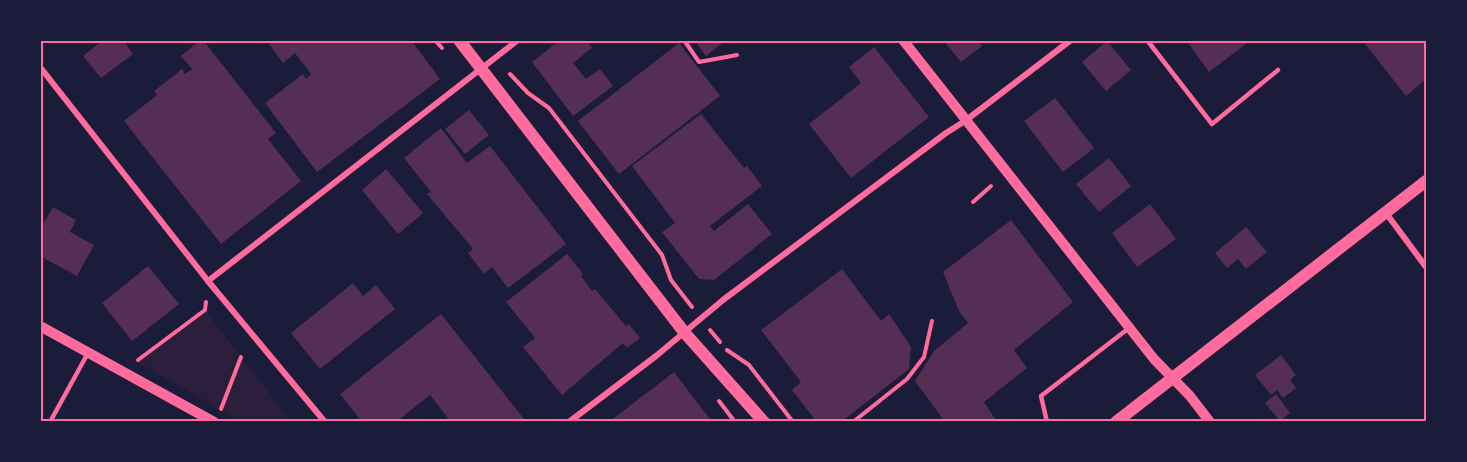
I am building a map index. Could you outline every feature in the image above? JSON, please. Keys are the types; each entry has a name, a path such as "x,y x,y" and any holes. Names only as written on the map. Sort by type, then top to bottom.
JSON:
{"main road":[{"path":"459,40 684,332 764,422"},
{"path":"1116,422 1426,181"}],"street":[{"path":"208,281 518,40"},
{"path":"903,40 1129,328 1154,359 1190,396 1210,422"},
{"path":"573,420 656,356 723,300 1071,40"},
{"path":"40,67 208,281 325,422"},
{"path":"1385,212 1426,267"},
{"path":"40,326 214,422"}],"lane":[{"path":"1147,40 1212,124 1278,70"},
{"path":"1047,422 1041,396 1129,328"},
{"path":"50,422 88,352"}],"path":[{"path":"684,40 699,62 738,56"},
{"path":"512,76 528,93 549,108 662,255 671,280 683,296"},
{"path":"973,202 992,186"},
{"path":"123,372 205,310 208,281"},
{"path":"853,422 908,379 924,357 932,321"},
{"path":"724,347 748,365 793,422"},
{"path":"220,410 241,357"}],"shaded area":[{"path":"205,310 291,421 240,421 137,362"}],"building":[{"path":"103,40 123,40 133,54 101,78 83,56"},
{"path":"203,40 276,133 268,139 301,181 221,244 124,121 157,95 154,91 182,69 185,74 192,69 181,56"},
{"path":"266,40 411,40 440,79 317,172 265,103 303,74 306,79 311,74 295,53 283,63"},
{"path":"560,40 586,40 592,48 573,63 586,79 600,69 613,86 573,116 532,62"},
{"path":"694,40 726,40 706,56"},
{"path":"943,40 978,40 982,46 961,62"},
{"path":"1186,40 1251,40 1209,72"},
{"path":"1362,40 1426,40 1426,79 1406,96"},
{"path":"1107,41 1131,70 1106,91 1082,62"},
{"path":"679,43 720,96 619,174 578,121"},
{"path":"874,47 929,117 851,178 809,124 861,83 849,67"},
{"path":"1055,98 1094,148 1063,172 1024,121"},
{"path":"469,110 489,135 465,154 445,129"},
{"path":"701,114 744,168 747,166 762,186 710,226 714,231 748,204 772,234 714,280 699,279 662,232 675,223 632,166"},
{"path":"441,128 467,163 490,146 566,244 508,288 492,267 484,274 468,253 473,249 427,194 431,192 404,158"},
{"path":"1109,158 1131,186 1099,212 1076,184"},
{"path":"386,169 423,213 398,234 362,190"},
{"path":"1150,204 1176,239 1137,267 1112,233"},
{"path":"53,207 76,220 70,232 94,245 77,276 40,256 40,230"},
{"path":"1011,220 1073,302 1014,350 1027,368 984,402 997,422 945,422 915,381 934,351 968,323 959,311 943,272"},
{"path":"1246,227 1267,252 1246,269 1238,259 1227,268 1215,253"},
{"path":"567,254 583,274 581,276 592,291 595,289 626,326 629,324 640,338 627,348 623,343 562,395 523,347 535,338 506,302"},
{"path":"148,266 179,304 132,341 102,303"},
{"path":"842,269 881,321 889,314 911,347 909,369 841,422 817,422 792,390 801,382 761,330"},
{"path":"353,283 363,296 376,285 395,309 320,369 291,333"},
{"path":"441,314 524,419 521,422 451,422 430,395 396,422 362,422 340,394"},
{"path":"1281,355 1296,375 1290,380 1296,388 1283,398 1277,390 1271,395 1255,375"},
{"path":"674,372 712,422 609,422"},
{"path":"1276,394 1290,413 1280,421 1265,403"}]}
